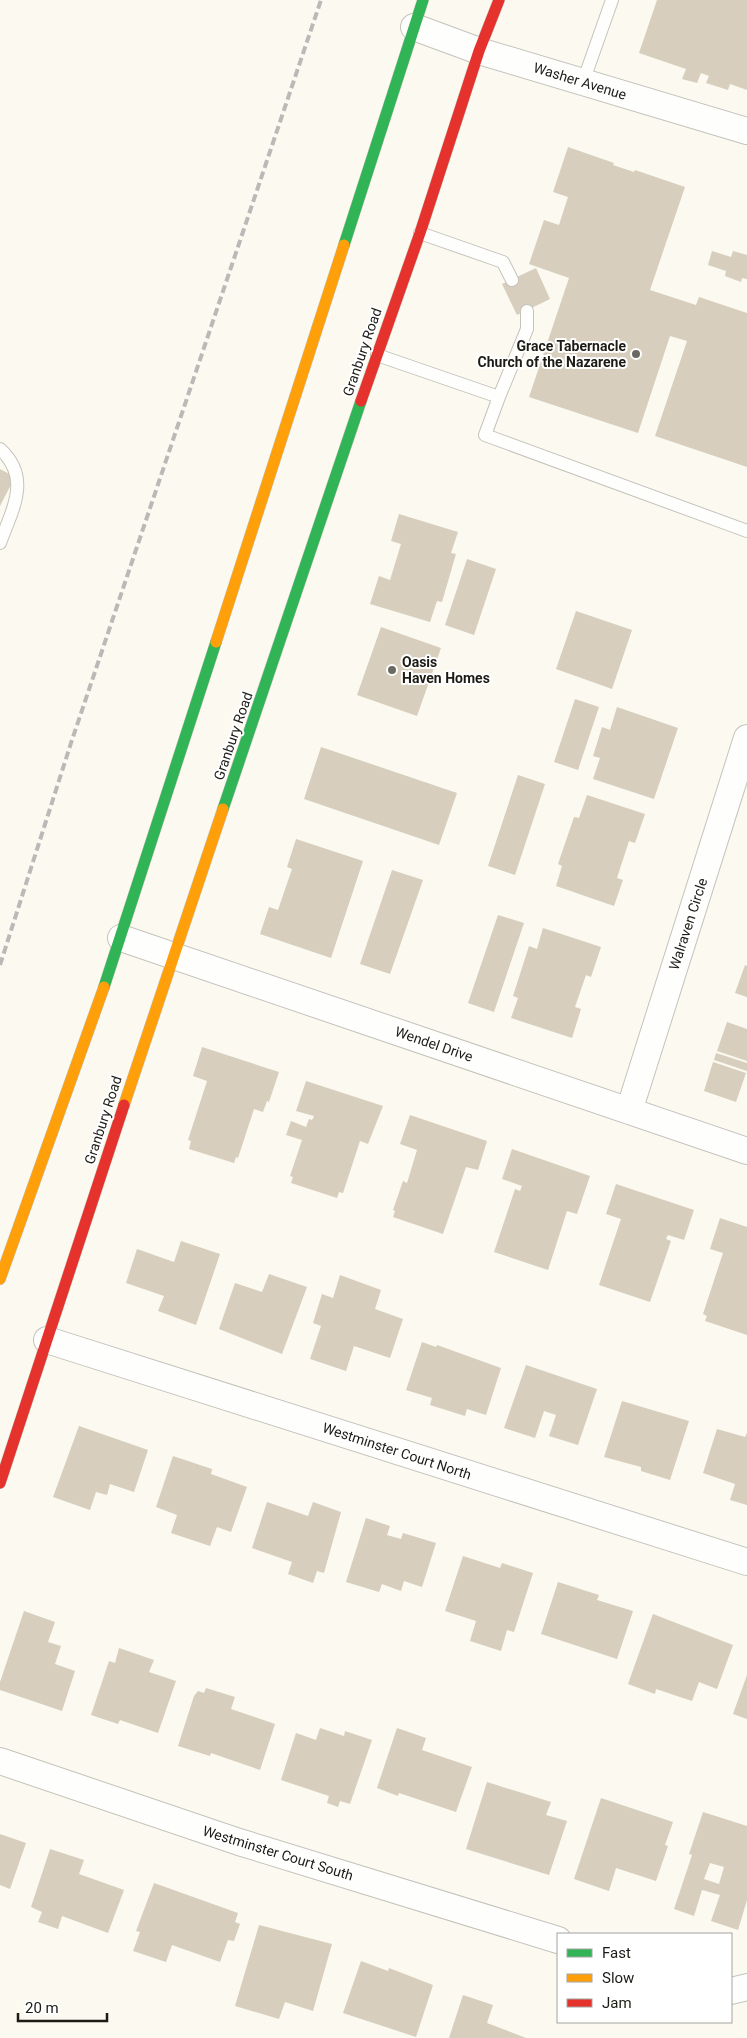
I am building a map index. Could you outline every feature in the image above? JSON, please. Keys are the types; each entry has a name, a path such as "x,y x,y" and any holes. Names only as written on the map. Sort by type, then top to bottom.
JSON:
{"main road":[{"path":"0,1279 122,938 423,0"},
{"name":"Granbury Road","path":"0,1483 173,956 420,233 479,51 499,0"}],"street":[{"name":"Washer Avenue","path":"414,27 479,51 747,131"},
{"name":"Walraven Circle","path":"629,1111 747,738"},
{"name":"Wendel Drive","path":"122,938 747,1151"},
{"name":"Westminster Court North","path":"48,1340 747,1562"},
{"name":"Westminster Court South","path":"0,1761 239,1842 557,1940"}],"lane":[{"path":"583,82 612,0"},
{"path":"420,233 503,262 512,280"},
{"path":"527,311 527,329 485,435 747,531"},
{"path":"377,355 499,397"},
{"path":"0,449 8,456 19,477 15,502 0,544"}],"building":[{"path":"657,0 747,0 747,90 730,84 728,90 706,83 709,76 701,73 697,83 682,79 686,69 639,53"},
{"path":"568,147 614,163 613,165 634,172 635,170 685,187 650,290 696,305 699,297 747,313 747,467 655,436 687,341 670,336 638,433 529,397 569,278 529,264 544,220 559,225 568,197 553,192"},
{"path":"712,251 731,257 733,251 747,255 747,279 742,278 741,282 725,276 726,271 708,265"},
{"path":"536,268 550,299 517,315 502,284"},
{"path":"0,469 15,477 0,506"},
{"path":"399,514 458,532 451,553 456,554 442,602 437,601 430,622 370,604 379,576 390,580 401,544 391,541"},
{"path":"467,559 496,569 474,635 445,625"},
{"path":"576,611 632,630 612,689 556,669"},
{"path":"381,627 441,648 417,716 357,695"},
{"path":"575,699 599,707 578,770 554,762"},
{"path":"617,707 678,728 654,799 593,779 600,758 593,756 602,727 610,730"},
{"path":"321,747 457,793 439,845 304,799"},
{"path":"518,775 545,784 515,875 488,866"},
{"path":"587,795 645,814 635,843 629,841 617,878 623,880 614,906 556,886 562,866 558,864 574,817 579,818"},
{"path":"296,839 363,861 331,958 260,934 269,907 278,910 292,869 287,867"},
{"path":"392,870 423,880 390,974 360,964"},
{"path":"498,915 524,923 494,1012 468,1003"},
{"path":"543,928 601,947 591,977 586,975 575,1007 581,1009 572,1038 511,1018 518,998 513,996 529,946 537,949"},
{"path":"745,965 747,966 747,997 735,993"},
{"path":"727,1022 747,1029 747,1061 717,1051"},
{"path":"202,1047 279,1072 269,1102 267,1101 263,1112 254,1109 238,1158 236,1157 234,1163 189,1149 191,1141 188,1140 207,1081 193,1076"},
{"path":"716,1053 747,1063 747,1071 714,1060"},
{"path":"713,1062 746,1073 736,1102 704,1091"},
{"path":"306,1081 383,1106 368,1144 360,1141 343,1193 339,1192 337,1198 291,1183 293,1177 290,1176 302,1140 286,1135 291,1121 306,1127 309,1119 312,1120 314,1116 296,1111"},
{"path":"410,1115 487,1141 478,1170 466,1167 443,1234 393,1217 395,1211 393,1210 403,1181 407,1183 417,1150 400,1144"},
{"path":"512,1149 590,1176 577,1214 567,1211 548,1270 494,1252 515,1189 520,1191 522,1186 502,1179"},
{"path":"616,1184 694,1210 684,1240 668,1235 666,1239 671,1241 650,1302 599,1285 621,1219 606,1214"},
{"path":"720,1218 747,1227 747,1335 705,1321 707,1316 703,1314 723,1253 710,1249"},
{"path":"181,1241 220,1254 196,1325 158,1311 164,1296 126,1283 137,1249 174,1262"},
{"path":"269,1274 307,1287 282,1354 219,1329 235,1283 262,1292"},
{"path":"340,1275 381,1290 375,1309 403,1319 390,1358 354,1346 346,1371 310,1359 321,1326 313,1323 322,1294 333,1298"},
{"path":"422,1342 436,1347 437,1345 501,1368 486,1415 467,1409 465,1416 430,1405 432,1398 406,1390"},
{"path":"526,1365 597,1389 578,1445 549,1436 556,1415 544,1411 535,1438 504,1428"},
{"path":"622,1401 689,1421 670,1480 641,1471 641,1467 604,1457"},
{"path":"79,1426 148,1450 134,1492 110,1484 107,1495 96,1492 90,1510 53,1497"},
{"path":"717,1429 745,1437 747,1433 747,1505 730,1500 735,1484 703,1473"},
{"path":"173,1456 212,1469 211,1474 247,1487 231,1532 217,1527 210,1546 171,1533 177,1515 156,1507"},
{"path":"267,1502 308,1516 313,1502 341,1512 324,1573 317,1571 313,1583 288,1574 292,1562 252,1548"},
{"path":"366,1518 390,1526 387,1535 401,1539 403,1533 436,1543 422,1587 404,1581 401,1591 382,1584 379,1592 346,1582"},
{"path":"463,1556 500,1568 502,1563 533,1573 514,1632 507,1630 501,1651 470,1641 476,1621 445,1611"},
{"path":"558,1582 599,1595 597,1600 633,1611 617,1659 541,1634"},
{"path":"24,1611 55,1622 48,1642 61,1646 55,1664 75,1671 62,1711 0,1690 0,1682"},
{"path":"653,1614 733,1645 717,1689 699,1682 692,1701 656,1689 655,1694 628,1684"},
{"path":"119,1648 154,1660 149,1672 176,1681 158,1733 120,1720 118,1724 91,1715 109,1661 115,1663"},
{"path":"747,1675 747,1719 733,1714"},
{"path":"206,1688 235,1697 231,1709 275,1724 260,1770 211,1753 210,1756 178,1746 194,1696 198,1691 204,1693"},
{"path":"320,1728 344,1736 345,1731 372,1740 350,1804 340,1801 338,1807 327,1803 329,1796 281,1780 296,1733 316,1740"},
{"path":"397,1728 426,1738 422,1750 472,1767 456,1812 399,1793 398,1796 377,1788"},
{"path":"487,1782 551,1802 546,1815 567,1821 549,1875 466,1849"},
{"path":"601,1798 673,1822 665,1845 668,1846 656,1881 616,1868 609,1891 574,1879"},
{"path":"703,1812 747,1826 747,1900 738,1930 711,1921 720,1895 702,1890 694,1916 674,1909 692,1855 689,1854","holes":["710,1863 724,1867 719,1884 704,1879"]},
{"path":"0,1834 26,1843 10,1889 0,1885"},
{"path":"50,1849 84,1860 79,1874 124,1890 108,1933 62,1916 58,1929 38,1922 42,1912 31,1907"},
{"path":"154,1883 238,1913 235,1922 240,1924 234,1941 228,1940 220,1962 172,1945 166,1962 133,1951 140,1932 136,1931"},
{"path":"259,1925 332,1944 313,2011 285,2002 279,2019 235,2006"},
{"path":"361,1961 388,1971 389,1968 433,1985 416,2037 343,2013"},
{"path":"463,1995 493,2005 487,2023 526,2038 449,2038"}],"railway":[{"path":"0,965 71,743 321,0"}],"traffic: fast":[{"path":"344,245 423,0"},
{"path":"223,809 361,401"},
{"path":"104,987 216,642"}],"traffic: slow":[{"path":"216,642 344,245"},
{"path":"124,1105 223,809"},
{"path":"0,1279 104,987"}],"traffic: jam":[{"path":"361,401 420,233 479,51 499,0"},
{"path":"0,1483 124,1105"}],"place":[{"name":"Grace Tabernacle Church of the Nazarene","path":"636,354"},
{"name":"Oasis Haven Homes","path":"392,670"}]}
